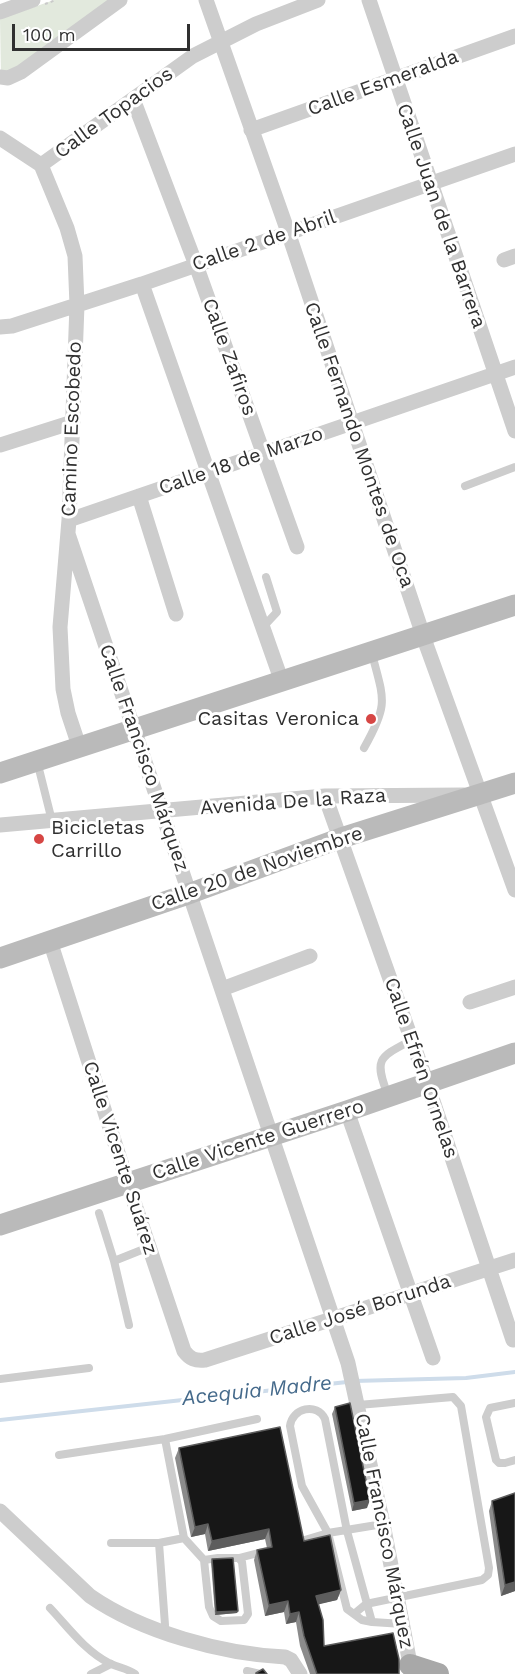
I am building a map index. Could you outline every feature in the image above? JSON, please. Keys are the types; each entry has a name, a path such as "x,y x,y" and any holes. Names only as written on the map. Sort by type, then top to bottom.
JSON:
{"main road":[{"path":"0,773 515,605"},
{"name":"Calle 20 de Noviembre","path":"0,958 191,893 342,838 515,783"},
{"name":"Calle Vicente Guerrero","path":"0,1225 389,1097 515,1053"},
{"path":"411,1670 438,1674"}],"street":[{"path":"0,12 33,0"},
{"path":"0,77 8,78 21,72 120,0"},
{"name":"Calle Fernando Montes de Oca","path":"206,0 288,232 423,635 515,890"},
{"name":"Calle Topacios","path":"41,165 193,56 291,9 318,0"},
{"name":"Calle Juan de la Barrera","path":"369,0 515,431"},
{"name":"Calle Esmeralda","path":"251,130 515,36"},
{"name":"Calle Zafiros","path":"133,99 196,265 297,548"},
{"path":"0,138 41,165"},
{"name":"Calle 2 de Abril","path":"6,327 141,284 515,154"},
{"name":"Camino Escobedo","path":"41,165 72,242 75,256 77,305 69,527 60,627 63,688 68,713 79,746"},
{"path":"141,284 282,682"},
{"name":"Calle 18 de Marzo","path":"69,527 139,496 515,367"},
{"path":"0,445 73,422"},
{"path":"139,496 176,614"},
{"name":"Calle Francisco Márquez","path":"69,527 133,729 191,893 270,1136 348,1363 404,1624 411,1670"},
{"name":"Avenida De la Raza","path":"0,825 326,796 515,792"},
{"name":"Calle Efrén Ornelas","path":"326,796 427,1083 513,1340"},
{"name":"Calle Vicente Suárez","path":"50,941 184,1351 193,1360 205,1360"},
{"path":"222,989 310,956"},
{"path":"470,1002 515,987"},
{"path":"347,1111 433,1358"},
{"name":"Calle José Borunda","path":"205,1360 515,1260"},
{"path":"0,1511 90,1596 125,1617 234,1652 285,1658 295,1665 300,1674"}],"lane":[{"path":"465,486 515,467"},
{"path":"262,628 277,612 266,577"},
{"path":"364,748 383,707 382,688 372,652"},
{"path":"36,760 52,821"},
{"path":"389,1097 380,1075 380,1062 387,1053 412,1040"},
{"path":"99,1214 114,1261 129,1325"},
{"path":"114,1261 149,1247"},
{"path":"0,1379 89,1368"},
{"path":"354,1614 366,1604 483,1580 488,1575 489,1568 461,1406 453,1397 357,1400"},
{"path":"515,1403 490,1408 486,1417 498,1463 515,1460"},
{"path":"372,1623 347,1531 325,1419 322,1412 318,1410 300,1411 291,1419 290,1426 302,1486 328,1533 347,1609 362,1620 372,1623 404,1624"},
{"path":"59,1455 165,1439 257,1419"},
{"path":"165,1439 184,1538 204,1560 209,1607 213,1616 221,1621 244,1620 248,1614 243,1565 239,1558"},
{"path":"298,1542 328,1533 383,1524"},
{"path":"111,1543 159,1543 184,1538"},
{"path":"159,1543 165,1626 163,1631"},
{"path":"204,1560 239,1558 267,1550"},
{"path":"50,1608 85,1646 111,1664 126,1667 135,1674"},
{"path":"91,1674 111,1664"},
{"path":"247,1671 261,1674"}],"shaded area":[{"path":"54,0 111,0 1,79 0,19"}],"building":[{"path":"350,1403 370,1500 354,1503 335,1407"},
{"path":"280,1427 304,1541 330,1535 341,1590 316,1596 323,1620 324,1646 393,1633 399,1659 399,1674 317,1674 304,1636 299,1612 290,1614 288,1601 269,1605 257,1550 272,1547 269,1529 212,1541 208,1524 195,1527 179,1448"},
{"path":"515,1493 515,1582 505,1585 492,1501"},
{"path":"233,1558 238,1611 216,1612 212,1559"},
{"path":"263,1669 267,1674 256,1674 256,1673"}],"waterway":[{"name":"Acequia Madre","path":"354,1381 466,1378 515,1372"},
{"name":"Acequia Madre","path":"0,1420 347,1382"}],"place":[{"name":"Casitas Veronica","path":"371,719"},
{"name":"Bicicletas Carrillo","path":"39,839"}]}
